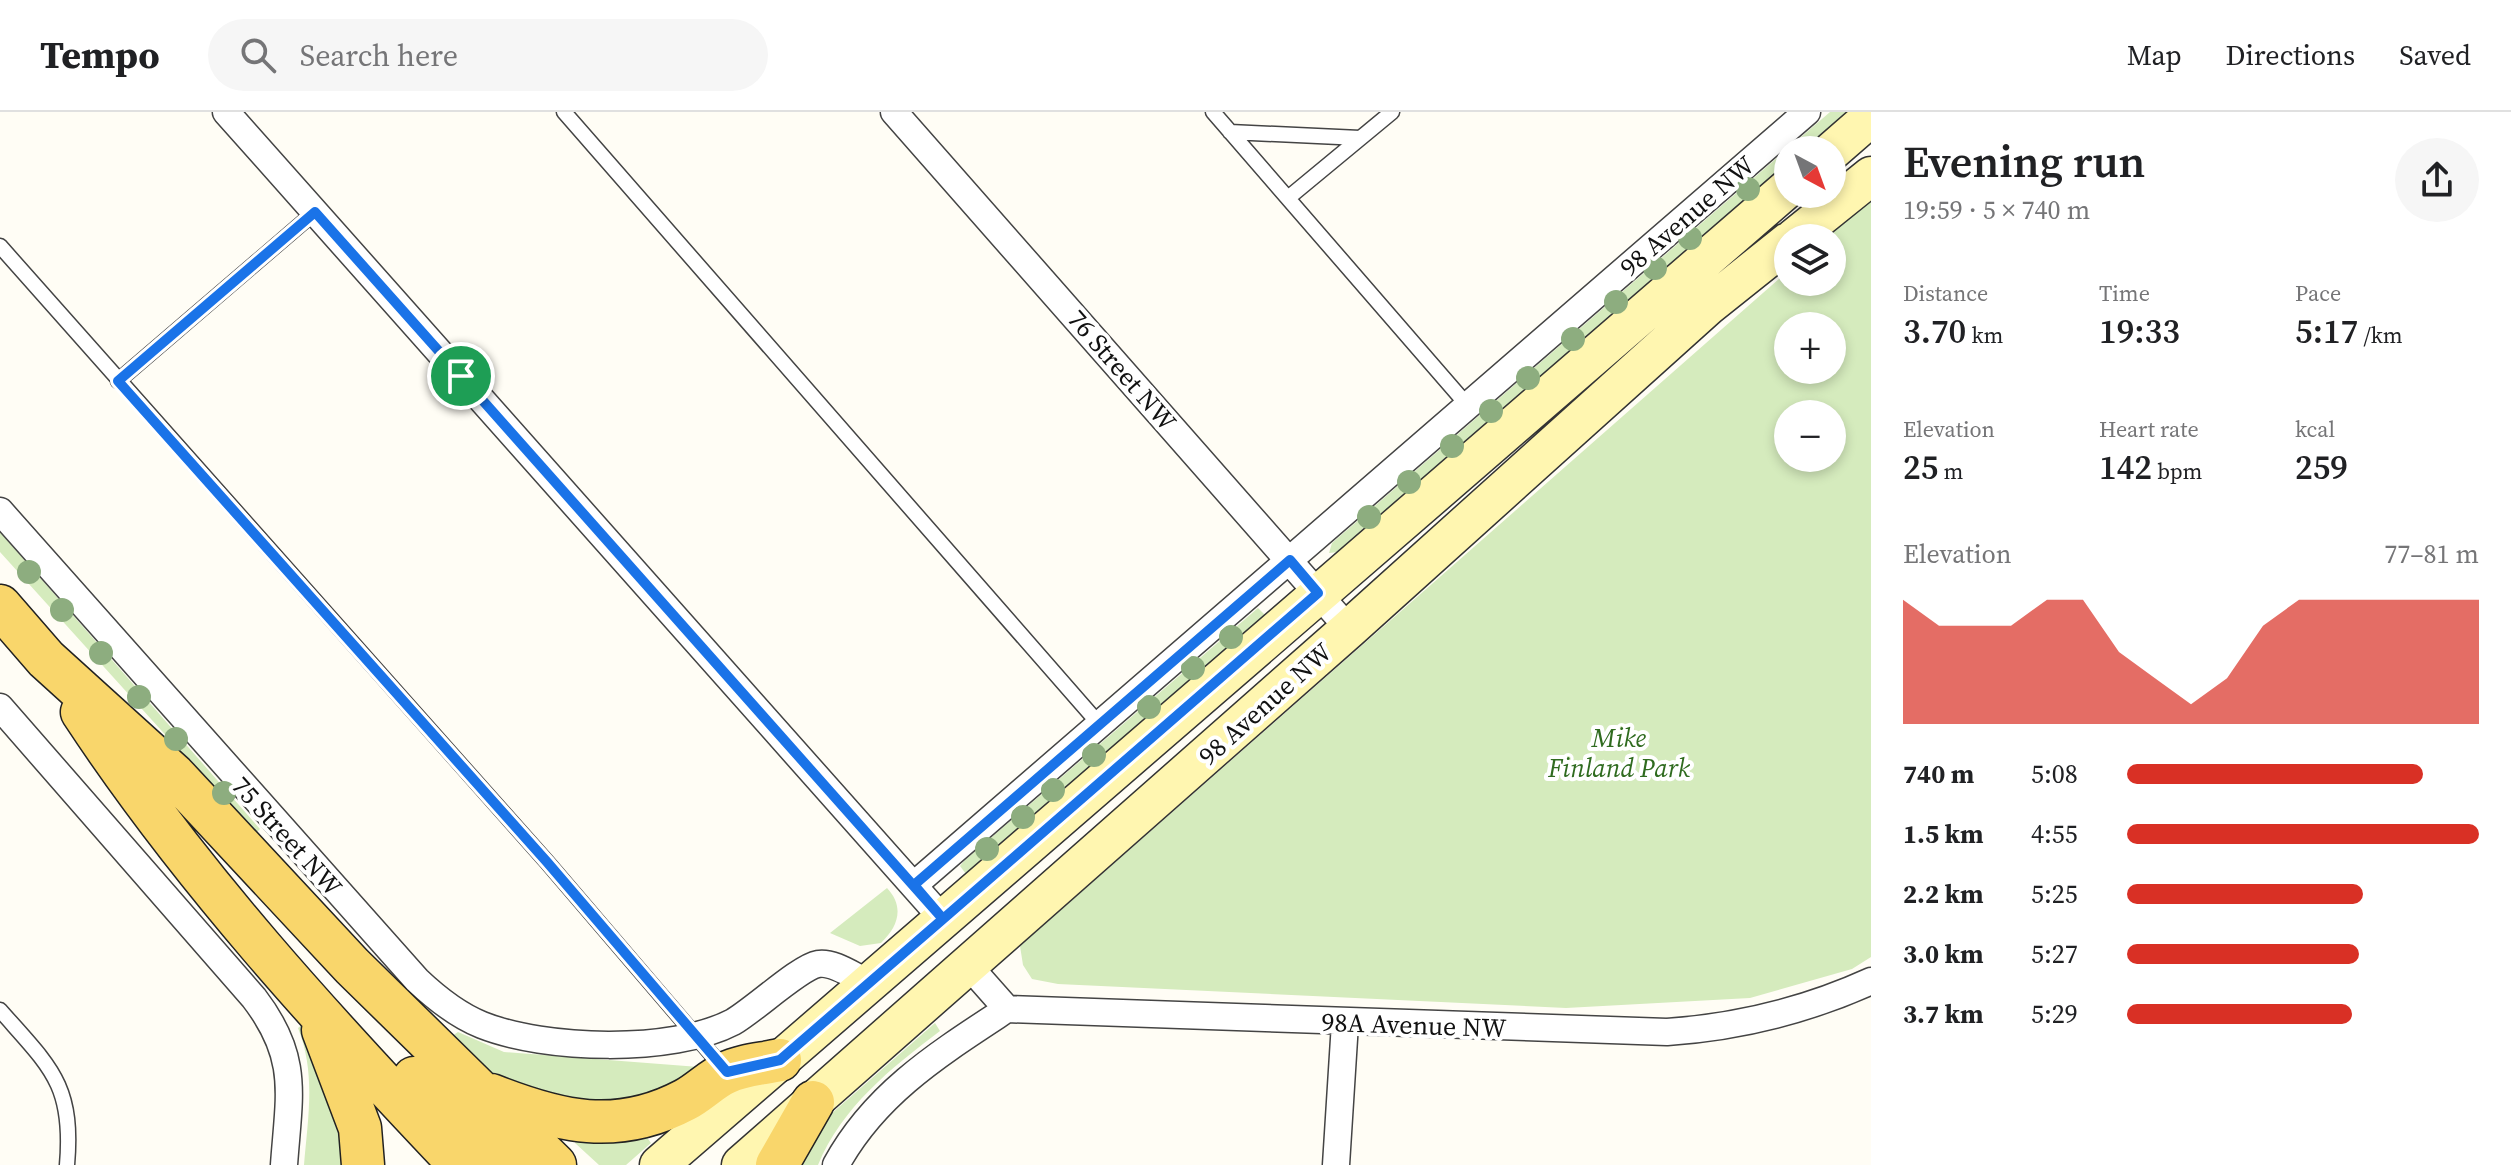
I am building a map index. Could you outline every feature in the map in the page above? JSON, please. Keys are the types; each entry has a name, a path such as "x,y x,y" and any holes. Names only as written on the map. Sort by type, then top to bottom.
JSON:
{"main road":[{"path":"1846,139 1871,117"},
{"path":"1811,224 1871,176"},
{"name":"98 Avenue NW","path":"780,1060 1774,200"},
{"name":"98 Avenue NW","path":"741,1165 1349,629 1708,306 1774,253"},
{"name":"75 Street NW","path":"0,606 46,659 174,775 298,880 473,1087 555,1165"},
{"name":"75 Street NW","path":"46,659 232,940 283,971 460,1165"},
{"path":"283,971 367,1033 505,1165"},
{"path":"316,1010 360,1128 363,1165"},
{"path":"473,1087 535,1113 594,1123 635,1118 667,1108 735,1082 780,1060"},
{"path":"659,1165 735,1082"},
{"path":"777,1165 813,1102"}],"street":[{"path":"226,112 943,919"},
{"name":"76 Street NW","path":"894,112 1349,629"},
{"name":"98 Avenue NW","path":"914,885 1807,112"},
{"name":"75 Street NW","path":"0,511 298,880 467,1018 533,1037 640,1045 696,1037"},
{"name":"75 Street NW","path":"0,707 232,940 284,1050 289,1079 284,1165"},
{"path":"696,1037 752,1010 814,965 828,964 869,983"},
{"path":"836,1165 850,1139 893,1089 924,1063 1007,1009 969,966"},
{"name":"98A Avenue NW","path":"1007,1009 1667,1032 1753,1022 1798,1010 1871,981"},
{"path":"1336,1165 1345,1023"}],"lane":[{"path":"564,112 1100,725"},
{"path":"1213,112 1468,406"},
{"path":"1288,198 1392,112"},
{"path":"1230,132 1360,138"},
{"path":"118,381 315,212"},
{"path":"0,246 547,862 735,1082"},
{"path":"0,1010 45,1062 64,1095 70,1133 67,1165"}],"green space":[{"path":"1830,112 1847,112 1819,136 1802,136"},
{"path":"1774,160 1774,175 1338,552 1329,553 1332,543"},
{"name":"Mike Finland Park","path":"1871,201 1871,957 1852,969 1750,998 1566,1008 1058,984 1032,979 1023,965 1020,946 1774,283 1774,296 1846,296 1846,224 1843,224"},
{"path":"0,532 260,829 255,834 0,552"},
{"path":"1258,608 1265,615 966,874 960,866 964,861"},
{"path":"887,888 896,902 897,917 892,930 881,943 860,946 830,933"},
{"path":"304,1023 323,1055 348,1165 304,1165 309,1078 298,1028"},
{"path":"935,1023 940,1031 886,1074 854,1107 828,1144 818,1165 791,1165 823,1121"},
{"path":"458,1032 504,1052 699,1067 699,1076 594,1112 497,1082 452,1036"},
{"path":"643,1132 651,1143 626,1165 599,1165 575,1143 577,1135"}],"route":[{"path":"461,376 315,212 118,381 547,862 727,1072 780,1060 943,919 914,885 1290,560 1318,593 943,919 461,376"}]}
